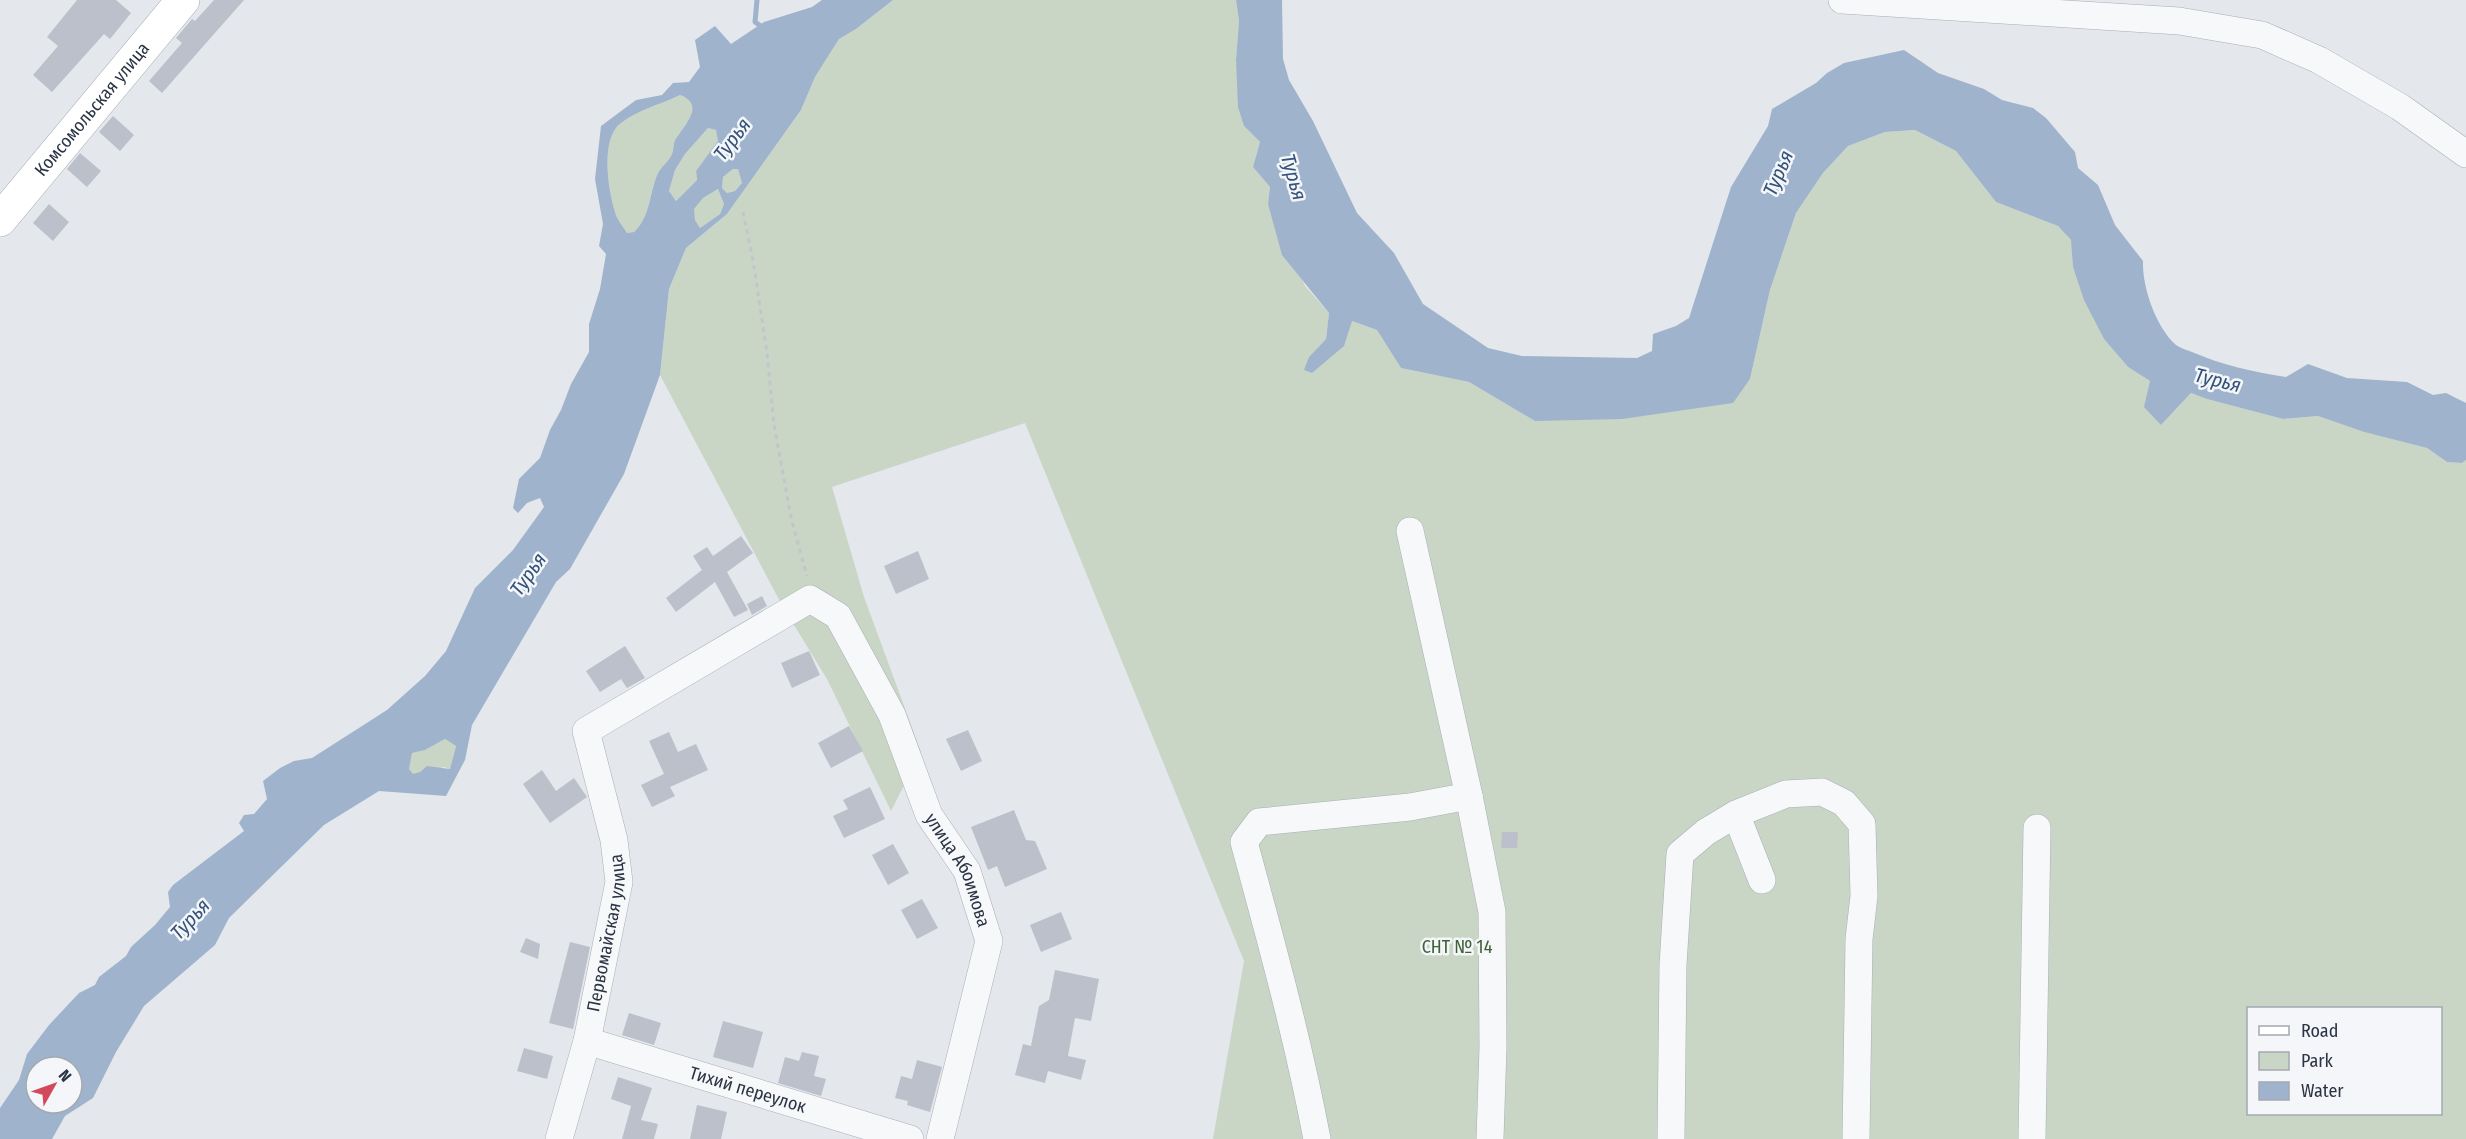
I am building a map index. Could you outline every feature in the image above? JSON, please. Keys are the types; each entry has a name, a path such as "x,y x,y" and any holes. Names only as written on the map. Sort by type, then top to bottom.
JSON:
{"main road":[{"name":"Комсомольская улица","path":"0,220 183,0"}],"street":[{"path":"1842,0 2179,21 2262,35 2319,60 2400,106 2466,154"},
{"path":"1410,531 1469,796 1492,912 1493,1047 1490,1139"},
{"name":"улица Абоимова","path":"810,599 838,616 892,714 929,815 967,871 989,941 940,1139"},
{"name":"Первомайская улица","path":"559,1139 586,1041 619,882 614,840 586,732 810,599"},
{"path":"1671,1139 1673,965 1680,854 1706,832 1736,814 1786,795 1822,792 1844,803 1862,824 1864,896 1859,939 1856,1139"},
{"path":"1317,1139 1281,978 1244,842 1259,822 1410,807 1469,796"},
{"path":"1736,814 1762,880"},
{"path":"2032,1139 2037,828"},
{"name":"Тихий переулок","path":"586,1041 910,1139"}],"path":[{"path":"743,212 753,260 767,353 774,424 792,522 807,570 810,599"}],"green space":[{"name":"СНТ № 14","path":"893,0 1236,0 1239,21 1236,60 1244,126 1260,142 1253,167 1270,187 1268,204 1305,286 1329,313 1326,339 1309,357 1352,321 1377,330 1401,368 1469,382 1535,421 1750,379 1770,290 1796,213 1823,173 1848,146 1885,132 1915,130 1956,151 1996,202 2058,226 2072,241 2073,267 2104,339 2128,367 2150,381 2161,425 2191,393 2283,419 2318,416 2364,432 2427,448 2447,462 2462,463 2466,460 2466,1139 1213,1139 1244,961 1025,423 832,487 864,597 921,752 891,811 827,679 783,607 660,375 669,289 686,248 727,214 801,110 815,77 839,39 856,29"},
{"path":"680,95 691,103 691,116 675,140 671,157 658,173 644,219 634,232 627,233 616,215 612,202 608,178 610,140 614,130 628,118"},
{"path":"708,128 716,130 719,141 696,171 697,180 676,201 669,191 675,170 685,154"},
{"path":"733,169 738,169 742,183 735,191 727,193 722,188 723,177"},
{"path":"718,189 724,204 720,214 700,228 695,220 693,209 703,198"},
{"path":"445,739 456,746 450,769 444,767 413,775 409,769 411,753 425,750"}],"water":[{"name":"Турья","path":"822,0 893,0 856,29 839,39 815,77 801,110 727,214 686,248 669,289 660,375 624,474 570,569 556,582 472,725 465,760 446,796 379,791 324,825 229,918 215,945 144,1006 116,1052 93,1098 84,1104 84,1055 27,1055 49,1025 79,993 95,985 99,977 126,956 131,947 155,925 170,907 168,892 173,885 244,831 239,823 244,815 254,814 267,799 263,781 294,761 312,758 387,710 425,676 446,651 475,588 513,550 544,507 540,498 527,503 518,513 513,508 519,479 540,458 571,384 589,352 589,324 600,289 606,254 599,246 603,224 595,179 601,126 636,100 662,95 673,83 689,82 700,67 695,40 715,26 731,44 764,22 812,7","holes":["680,95 690,101 692,112 675,140 671,157 658,173 644,219 634,232 627,233 616,215 612,202 608,178 610,140 614,130 628,118","708,128 716,130 718,141 696,171 697,180 676,201 669,191 675,170 685,154","733,169 738,169 742,183 735,191 727,193 722,188 723,177","718,189 724,204 720,214 700,228 695,220 694,209 703,198","445,739 456,746 450,769 427,766 413,774 409,769 412,753 425,750"]},
{"name":"Турья","path":"1236,0 1282,0 1283,59 1289,80 1313,121 1357,213 1394,253 1423,304 1488,348 1522,356 1637,358 1652,351 1653,334 1676,326 1689,318 1731,187 1768,126 1772,109 1844,63 1904,50 1938,73 1984,89 2002,100 2033,108 2046,118 2075,152 2078,168 2098,185 2115,225 2143,261 2145,283 2152,306 2162,328 2176,345 2203,357 2274,375 2286,377 2308,364 2347,378 2407,382 2433,395 2446,393 2466,403 2466,460 2462,463 2447,462 2427,448 2364,432 2318,416 2283,419 2191,393 2161,425 2144,407 2150,381 2128,367 2104,339 2084,300 2073,267 2071,240 2058,226 1996,202 1956,151 1915,130 1885,132 1848,146 1823,173 1796,213 1770,290 1750,379 1733,403 1622,419 1535,421 1469,382 1401,368 1377,330 1352,321 1344,346 1312,373 1304,370 1309,357 1326,339 1329,313 1282,255 1268,204 1270,187 1253,167 1260,142 1244,126 1238,107 1236,60 1239,21"},
{"path":"24,1064 24,1115 67,1115 52,1139 0,1139 0,1108 19,1080"}],"building":[{"path":"77,0 116,0 131,13 110,39 104,34 52,92 33,75 58,46 47,37"},
{"path":"214,0 244,0 162,93 149,81 182,43 176,38 192,19 195,21"},
{"path":"113,116 134,135 120,151 99,132"},
{"path":"80,153 101,171 87,187 67,169"},
{"path":"49,204 69,222 53,241 33,223"},
{"path":"741,536 753,553 727,572 748,610 734,617 715,582 676,612 666,598 702,570 693,556 707,547 713,556"},
{"path":"918,551 929,579 896,594 884,566"},
{"path":"762,596 767,606 752,615 747,604"},
{"path":"625,646 645,678 627,688 621,679 600,692 586,671"},
{"path":"809,651 820,675 792,688 781,663"},
{"path":"849,726 863,751 831,768 818,743"},
{"path":"968,730 982,761 961,771 946,739"},
{"path":"669,732 678,752 696,744 708,770 670,787 675,796 652,807 641,785 664,774 649,741"},
{"path":"542,770 556,791 574,778 587,797 550,823 523,784"},
{"path":"870,787 885,819 844,838 833,816 848,809 843,800"},
{"path":"1014,810 1026,840 1035,841 1047,869 1005,887 997,866 988,870 971,827"},
{"path":"1502,832 1518,832 1517,848 1501,848"},
{"path":"893,844 909,873 888,885 872,855"},
{"path":"922,899 938,928 917,939 901,910"},
{"path":"1061,912 1072,939 1041,952 1030,925"},
{"path":"526,938 540,944 538,959 520,952"},
{"path":"570,942 590,947 573,1029 549,1023"},
{"path":"1055,970 1099,979 1091,1021 1075,1018 1068,1056 1086,1060 1081,1080 1048,1071 1045,1083 1015,1075 1023,1044 1031,1046 1039,1006 1049,1000"},
{"path":"629,1013 661,1023 654,1045 622,1035"},
{"path":"723,1021 763,1032 753,1068 713,1057"},
{"path":"524,1048 553,1056 547,1079 517,1071"},
{"path":"802,1052 819,1056 814,1076 826,1079 821,1096 778,1083 785,1057 799,1061"},
{"path":"917,1060 942,1067 930,1112 907,1105 908,1101 895,1098 901,1076 912,1079"},
{"path":"618,1077 652,1088 641,1120 658,1124 654,1139 622,1139 631,1106 611,1099"},
{"path":"697,1105 727,1112 721,1139 690,1139"}],"waterway":[{"path":"757,0 755,22 765,29"}]}
